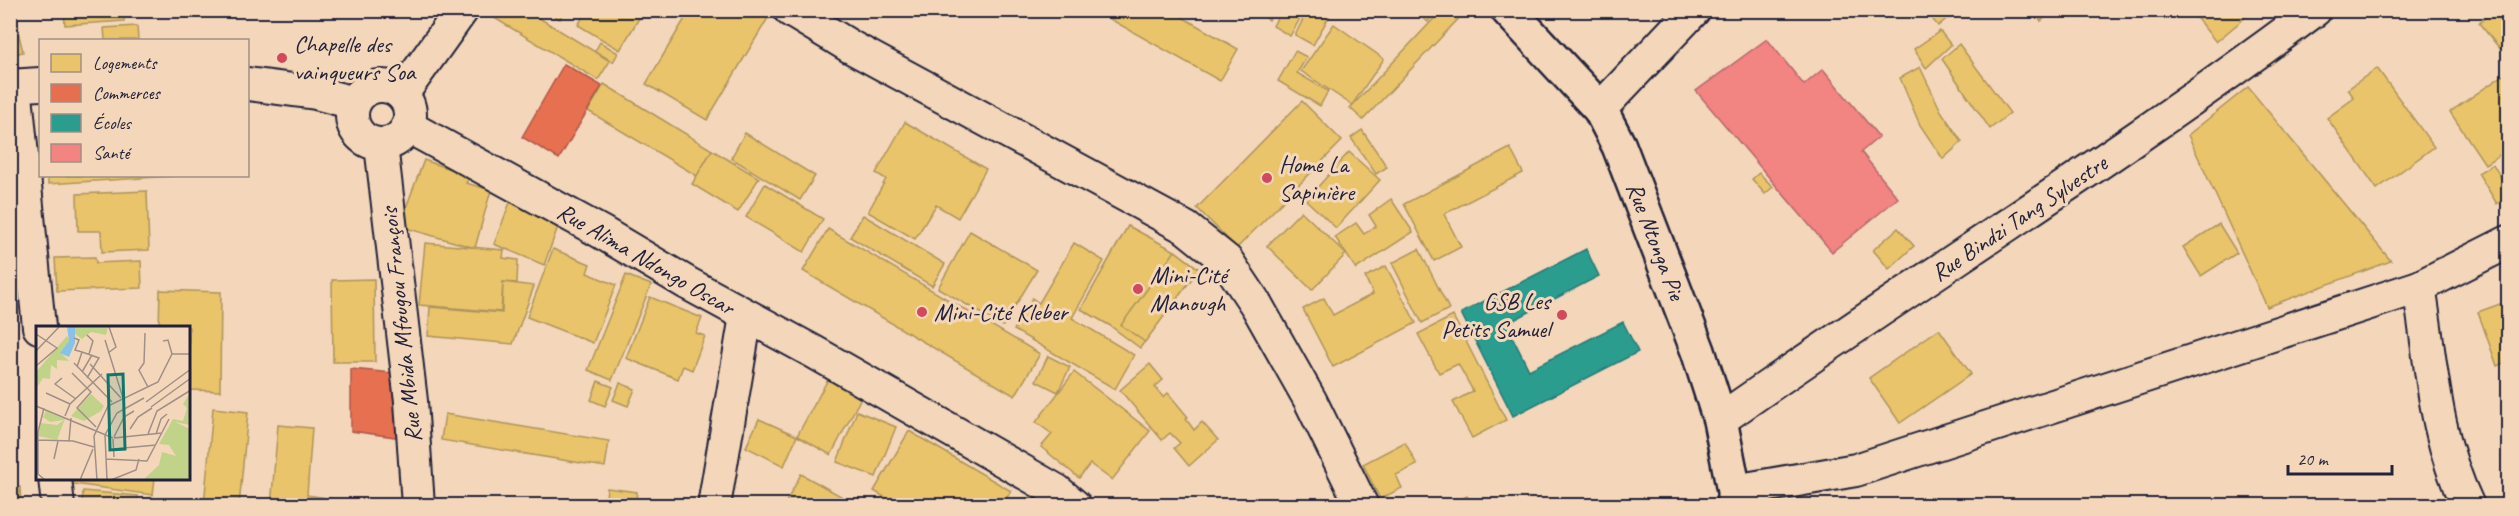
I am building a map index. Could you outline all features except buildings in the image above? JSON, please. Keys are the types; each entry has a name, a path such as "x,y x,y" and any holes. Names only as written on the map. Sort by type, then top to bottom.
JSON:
{"street":[{"path":"402,94 462,10"},
{"path":"790,10 851,47 1186,228 1227,261 1257,306 1310,400 1362,505"},
{"name":"Rue Ntonga Pie","path":"1508,10 1600,109 1618,146 1698,351 1720,420 1734,498"},
{"path":"1600,109 1694,10"},
{"name":"Rue Bindzi Tang Sylvestre","path":"1720,420 2041,204 2247,61 2314,10"},
{"path":"249,84 316,93 354,104"},
{"path":"22,85 39,326"},
{"path":"382,85 402,94 409,104 411,116 409,127 402,137 392,143 381,145 369,143 360,136 351,115 354,104 361,94 370,87 382,85"},
{"name":"Rue Alima Ndongo Oscar","path":"409,127 601,232 746,316 714,506"},
{"name":"Rue Mbida Mfougou François","path":"381,145 411,401 418,506"},
{"path":"1734,498 1856,470 2419,287 2508,242"},
{"path":"2419,287 2436,412 2453,474 2468,506"},
{"path":"746,316 814,352 1057,491 1075,506"},
{"path":"55,480 58,506"}],"place":[{"name":"Chapelle des vainqueurs Soa","path":"282,58"},
{"name":"Home La Sapinière","path":"1267,178"},
{"name":"Mini-Cité Manough","path":"1138,289"},
{"name":"Mini-Cité Kleber","path":"922,312"},
{"name":"GSB Les Petits Samuel","path":"1562,315"}]}
